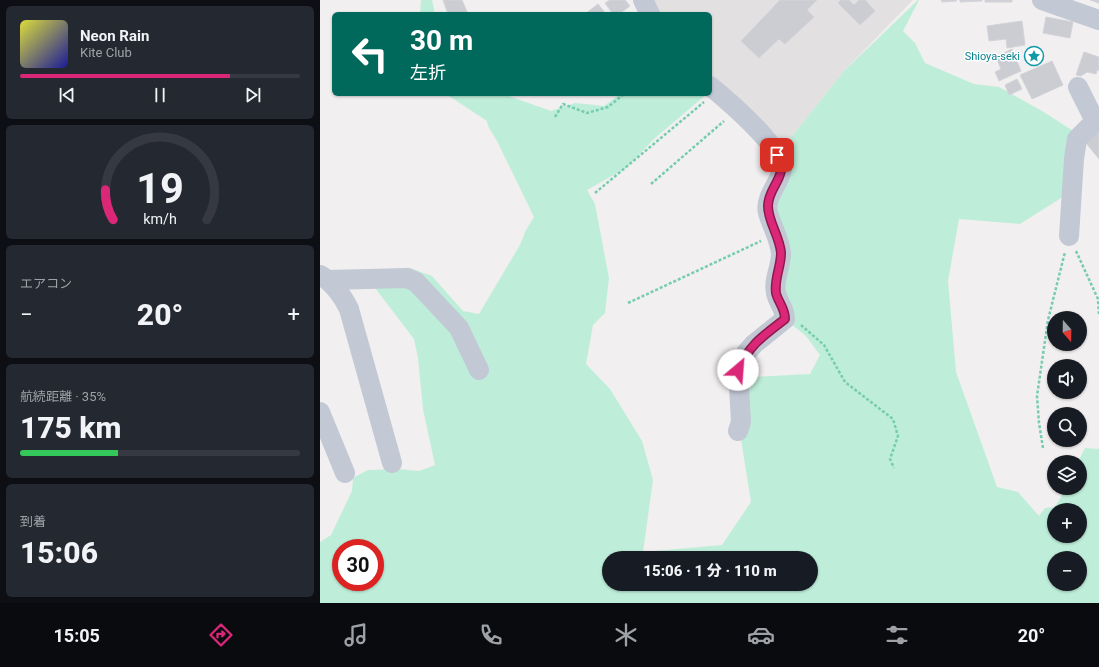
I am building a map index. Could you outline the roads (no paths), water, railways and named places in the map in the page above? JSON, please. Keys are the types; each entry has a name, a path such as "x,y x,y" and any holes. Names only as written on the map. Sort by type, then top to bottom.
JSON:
{"street":[{"path":"643,0 649,12"},
{"path":"1042,0 1099,20"},
{"path":"1069,236 1074,159 1077,139 1097,121 1078,87"},
{"path":"713,89 738,110 770,144 782,163 782,170 767,204 781,254 776,279 776,293 785,312 785,319 754,344 746,353 738,370 741,422 738,431"},
{"path":"324,277 407,278 416,282 459,328 479,370"},
{"path":"324,277 342,294 349,309 392,463"},
{"path":"320,412 345,473"}],"place":[{"name":"Shioya-seki","path":"1034,56"}]}
